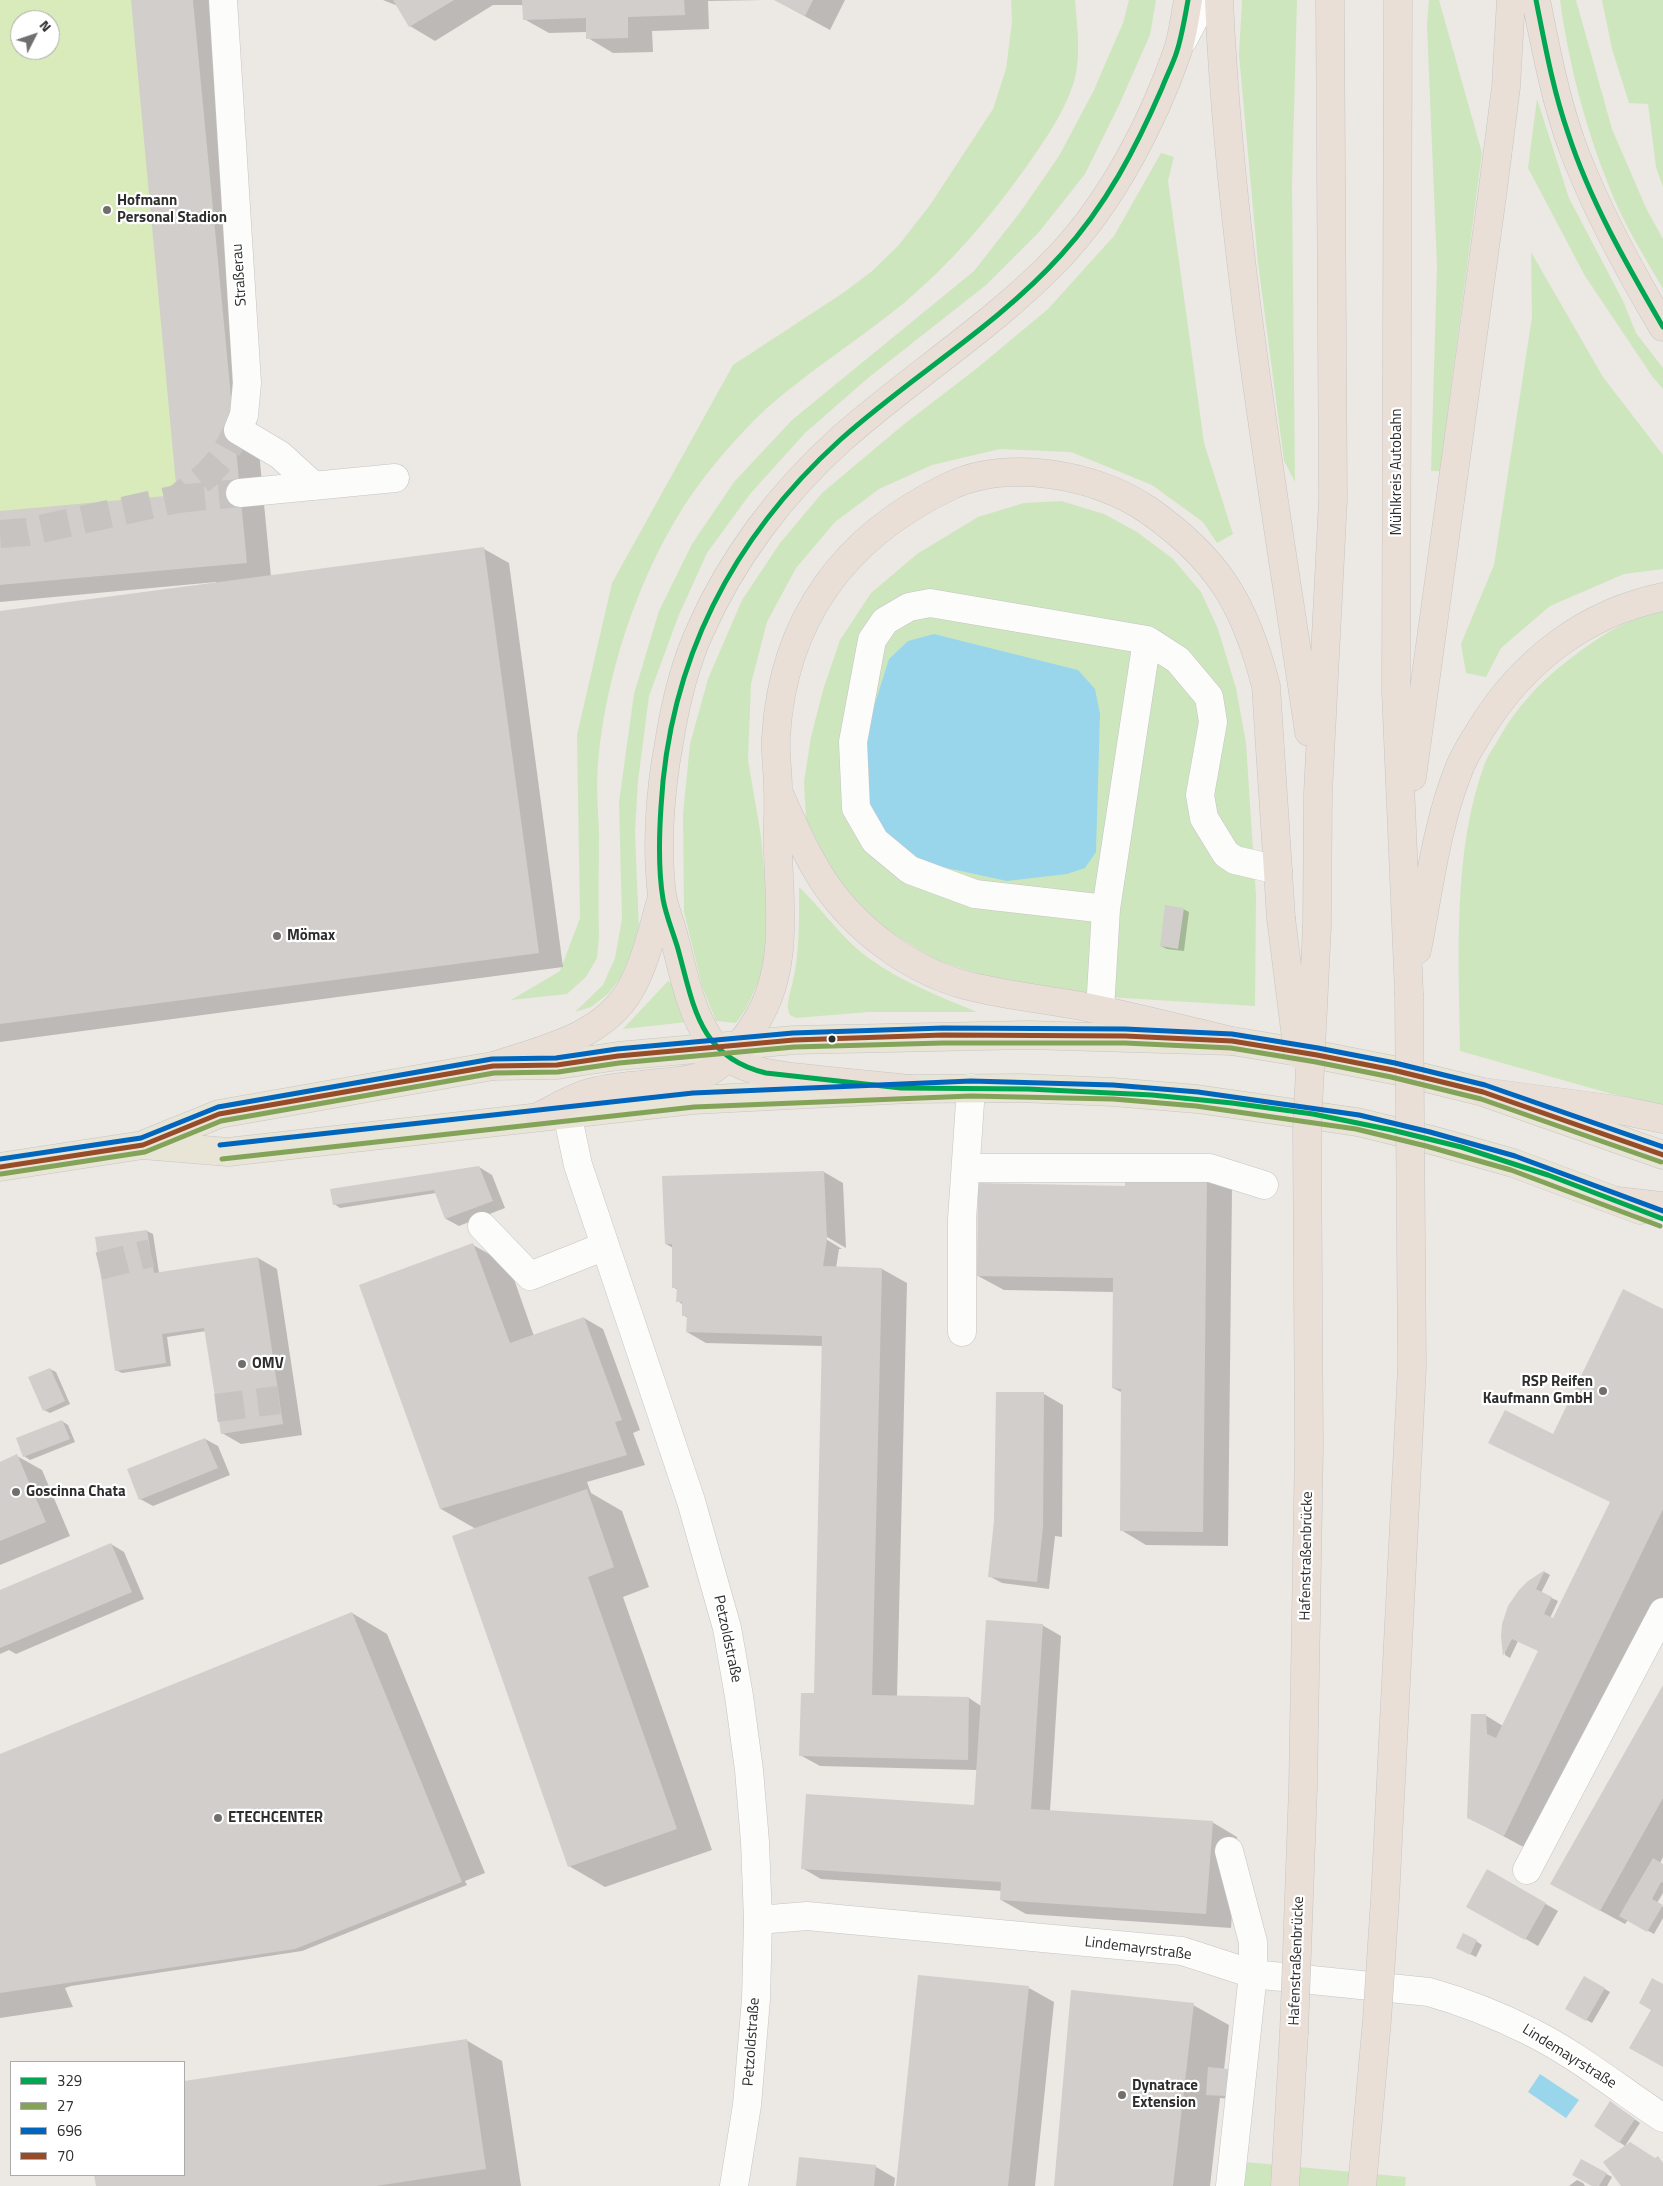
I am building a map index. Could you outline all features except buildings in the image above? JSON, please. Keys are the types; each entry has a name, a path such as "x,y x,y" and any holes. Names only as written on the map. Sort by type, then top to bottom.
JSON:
{"highway":[{"path":"909,1089 782,1076 743,1066 699,1022 662,897 660,806 672,724 684,677 699,632 722,587 753,538 795,485 840,440 975,334 1018,296 1061,255 1102,202 1141,138 1179,48 1188,0"},
{"path":"1219,0 1224,96 1238,248 1318,793"},
{"path":"1318,793 1333,498 1330,0"},
{"name":"Mühlkreis Autobahn","path":"1398,0 1396,691 1402,843 1412,946"},
{"path":"1402,843 1506,87 1511,0"},
{"path":"1536,0 1552,72 1574,149 1600,211 1632,275 1663,327"},
{"path":"540,1116 590,1092 698,1077 727,1050 762,1012 773,983 780,955 776,738 782,692 795,647 810,610 834,575 870,536 893,519 923,499 956,484 985,475 1014,472 1046,473 1106,489 1138,503 1185,538 1209,561 1245,618 1257,649 1266,686 1281,918 1307,1130"},
{"path":"1362,2186 1377,2020 1412,1367 1409,993 1412,946 1446,807 1459,767 1489,716 1507,690 1531,665 1580,628 1616,610 1663,597"},
{"path":"778,793 824,883 859,924 892,949 926,970 964,985 1100,1010 1232,1041"},
{"name":"Hafenstraßenbrücke","path":"1285,2186 1299,1944 1303,1787 1309,1447 1307,1130 1317,926 1318,793"},
{"path":"493,1066 590,1030 611,1014 630,991 641,967 662,897"},
{"path":"1483,1092 1625,1111 1663,1119"},
{"path":"1617,1201 1663,1206"}],"main road":[{"path":"0,1167 143,1145 219,1114 493,1066 558,1065 618,1056 727,1050 794,1040 943,1035 1125,1036 1232,1041 1326,1056 1483,1092 1663,1155"},
{"path":"143,1145 228,1152 693,1100 909,1089 971,1088 1104,1092 1197,1099 1357,1122 1428,1138 1513,1163 1663,1219"}],"street":[{"name":"Straßerau","path":"223,0 247,382 244,415 238,430 280,456 314,486"},
{"path":"1179,48 1204,0"},
{"path":"1521,0 1552,72"},
{"path":"240,493 395,478"},
{"path":"1106,909 975,894 910,870 876,841 856,808 853,742 872,640 885,621 909,607 930,603 1147,640 1178,660 1209,697 1213,722 1200,794 1204,818 1226,854 1235,860 1278,870"},
{"path":"1100,1010 1106,909 1147,640"},
{"path":"962,1332 962,1219 971,1088"},
{"name":"Petzoldstraße","path":"567,1113 578,1165 690,1501 726,1628 739,1696 749,1770 755,1842 758,1920 756,1999 748,2105 734,2186"},
{"path":"966,1168 1210,1168 1264,1184"},
{"path":"482,1226 530,1276 605,1246"},
{"path":"1527,1870 1663,1612"},
{"path":"1229,1851 1253,1942 1253,1974 1230,2186"},
{"name":"Lindemayrstraße","path":"758,1920 807,1916 1182,1951 1253,1974 1430,1992 1458,2000 1497,2016 1550,2042 1663,2118"}],"green space":[{"name":"Hofmann Personal Stadion","path":"0,0 193,0 247,563 0,585"},
{"path":"1011,0 1075,0 1078,39 1077,68 1071,90 1060,114 1039,149 1011,188 953,257 904,303 767,408 722,455 684,506 667,535 638,597 626,630 608,697 597,772 599,937 597,958 586,977 567,994 511,1000 560,971 580,918 577,735 612,583 733,365 843,293 871,272 898,246 930,205 993,109 1006,69 1012,22"},
{"path":"1129,0 1156,0 1150,35 1119,105 1085,174 1039,232 986,285 868,378 805,433 750,494 707,553 678,617 649,696 638,781 635,832 639,931 628,968 608,994 591,1007 575,1012 603,985 615,958 622,919 619,802 634,694 659,611 692,544 734,482 792,420 974,271 1021,211 1059,156 1093,92 1123,23"},
{"path":"1242,0 1297,0 1292,185 1295,482 1284,461 1258,263 1239,55"},
{"path":"1429,0 1439,0 1482,153 1440,471 1431,471 1437,266 1427,25"},
{"path":"1560,0 1576,0 1612,129 1646,208 1663,239 1663,289 1620,212 1599,161 1575,81"},
{"path":"1602,0 1663,0 1663,187 1656,167 1648,104 1629,103 1612,49"},
{"path":"1537,99 1569,198 1623,301 1636,333 1663,368 1663,389 1652,376 1585,276 1528,168"},
{"path":"1161,153 1174,157 1168,181 1204,443 1233,534 1217,543 1203,522 1152,485 1071,452 1000,449 932,465 879,489 835,522 796,568 767,622 751,684 748,760 761,836 766,891 767,948 760,978 746,1009 736,1023 716,1021 702,986 684,912 683,814 690,744 708,679 742,600 780,543 822,493 903,425 976,369 1048,309 1114,236"},
{"path":"1531,252 1603,377 1663,455 1663,569 1624,574 1550,606 1501,648 1486,677 1466,673 1461,644 1494,565 1532,317"},
{"path":"1061,501 1104,514 1137,532 1173,559 1201,592 1218,629 1236,688 1246,743 1256,896 1255,1006 1090,996 1009,983 938,961 880,926 835,878 806,819 804,782 811,737 823,690 840,640 871,593 917,554 978,517 1024,503"},
{"path":"1663,611 1663,1105 1612,1094 1460,1051 1459,942 1462,868 1474,797 1486,760 1505,728 1537,688 1578,653 1624,624 1637,618"},
{"path":"799,887 842,934 870,959 908,982 977,1012 868,1012 796,1018 790,1015 788,1004 798,949"},
{"path":"668,981 674,985 687,1022 623,1029"},
{"path":"1245,2162 1406,2177 1405,2186 1243,2186"}],"water":[{"path":"934,634 1078,670 1095,689 1100,714 1096,852 1085,868 1067,874 1007,881 910,860 883,829 868,803 863,768 871,716 889,659 908,641"},
{"path":"1540,2074 1579,2100 1566,2118 1528,2092"}],"tunnel":[{"path":"0,534 27,532 177,499 208,474 223,457 238,430"},
{"path":"177,499 240,493"},
{"path":"99,1266 151,1253"},
{"path":"216,1408 279,1400"}],"transit line":[{"name":"329","path":"1188,0 1182,32 1172,65 1119,176 1092,217 1061,255 1036,281 981,328 867,417 840,440 802,478 768,518 738,561 713,605 693,653 677,702 667,753 661,807 661,888 666,912 695,1010 713,1042 726,1055 744,1065 766,1073 901,1088 1028,1089 1152,1095 1313,1114 1392,1130 1461,1147 1548,1175 1663,1219"},
{"name":"329","path":"1536,0 1554,84 1577,158 1610,232 1663,327"},
{"name":"696","path":"0,1159 141,1138 218,1107 492,1059 556,1058 617,1049 793,1033 943,1028 1125,1029 1232,1034 1318,1048 1395,1063 1485,1085 1663,1147"},
{"name":"70","path":"0,1167 143,1145 219,1114 493,1066 557,1065 618,1056 794,1040 943,1035 1125,1036 1232,1041 1317,1055 1393,1070 1483,1092 1663,1155"},
{"name":"27","path":"1,1174 145,1152 221,1121 494,1073 558,1072 619,1063 794,1047 943,1043 1125,1043 1231,1048 1316,1062 1391,1077 1481,1099 1661,1162"},
{"name":"696","path":"220,1145 693,1093 971,1081 1113,1085 1198,1092 1359,1115 1430,1132 1515,1156 1663,1211"},
{"name":"27","path":"222,1159 694,1107 971,1096 1113,1099 1196,1106 1356,1129 1511,1170 1660,1226"}],"place":[{"name":"Hofmann Personal Stadion","path":"107,210"},
{"name":"Mömax","path":"277,936"},
{"name":"OMV","path":"242,1364"},
{"name":"RSP Reifen Kaufmann GmbH","path":"1603,1391"},
{"name":"Goscinna Chata","path":"16,1492"},
{"name":"ETECHCENTER","path":"218,1818"},
{"name":"Dynatrace Extension","path":"1122,2095"}]}
